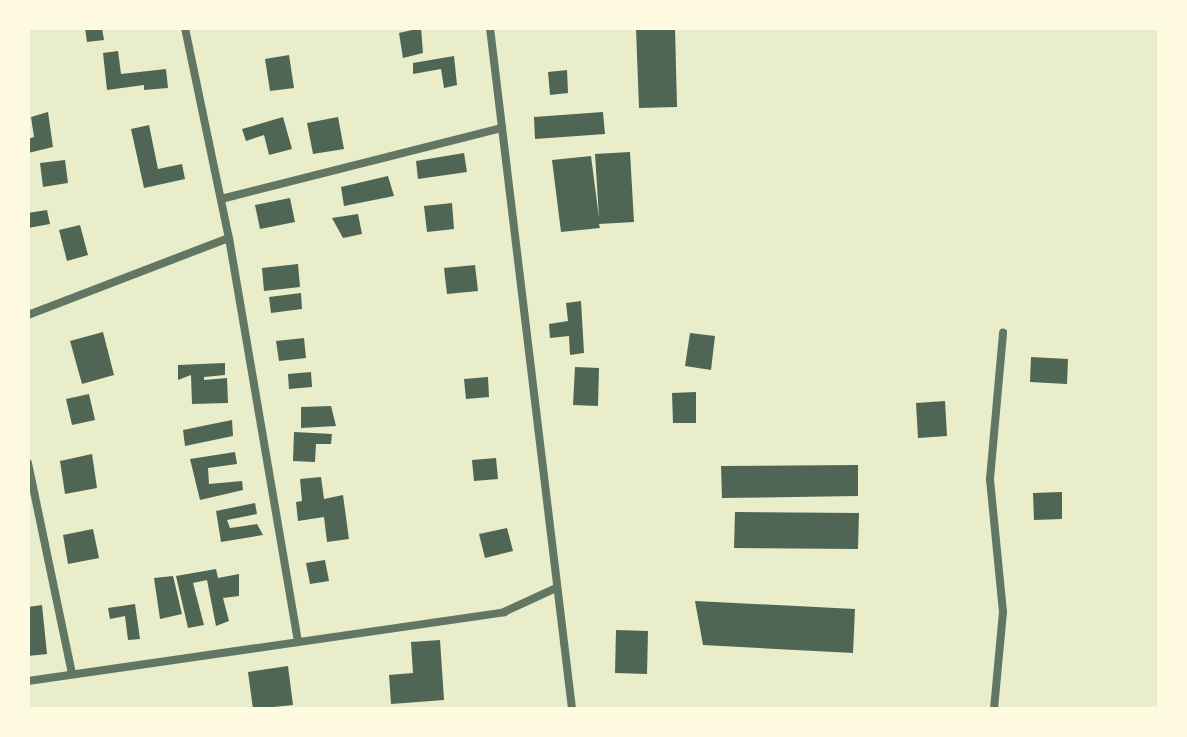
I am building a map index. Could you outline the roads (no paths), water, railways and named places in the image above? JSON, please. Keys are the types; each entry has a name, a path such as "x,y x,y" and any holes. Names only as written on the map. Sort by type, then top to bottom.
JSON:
{"street":[{"path":"185,28 229,238 298,642"},
{"path":"490,28 572,709"},
{"path":"221,199 502,128"},
{"path":"28,315 229,238"},
{"path":"994,709 1003,612 990,479 1003,333"},
{"path":"28,463 72,673"},
{"path":"28,681 504,612 556,588"}]}
